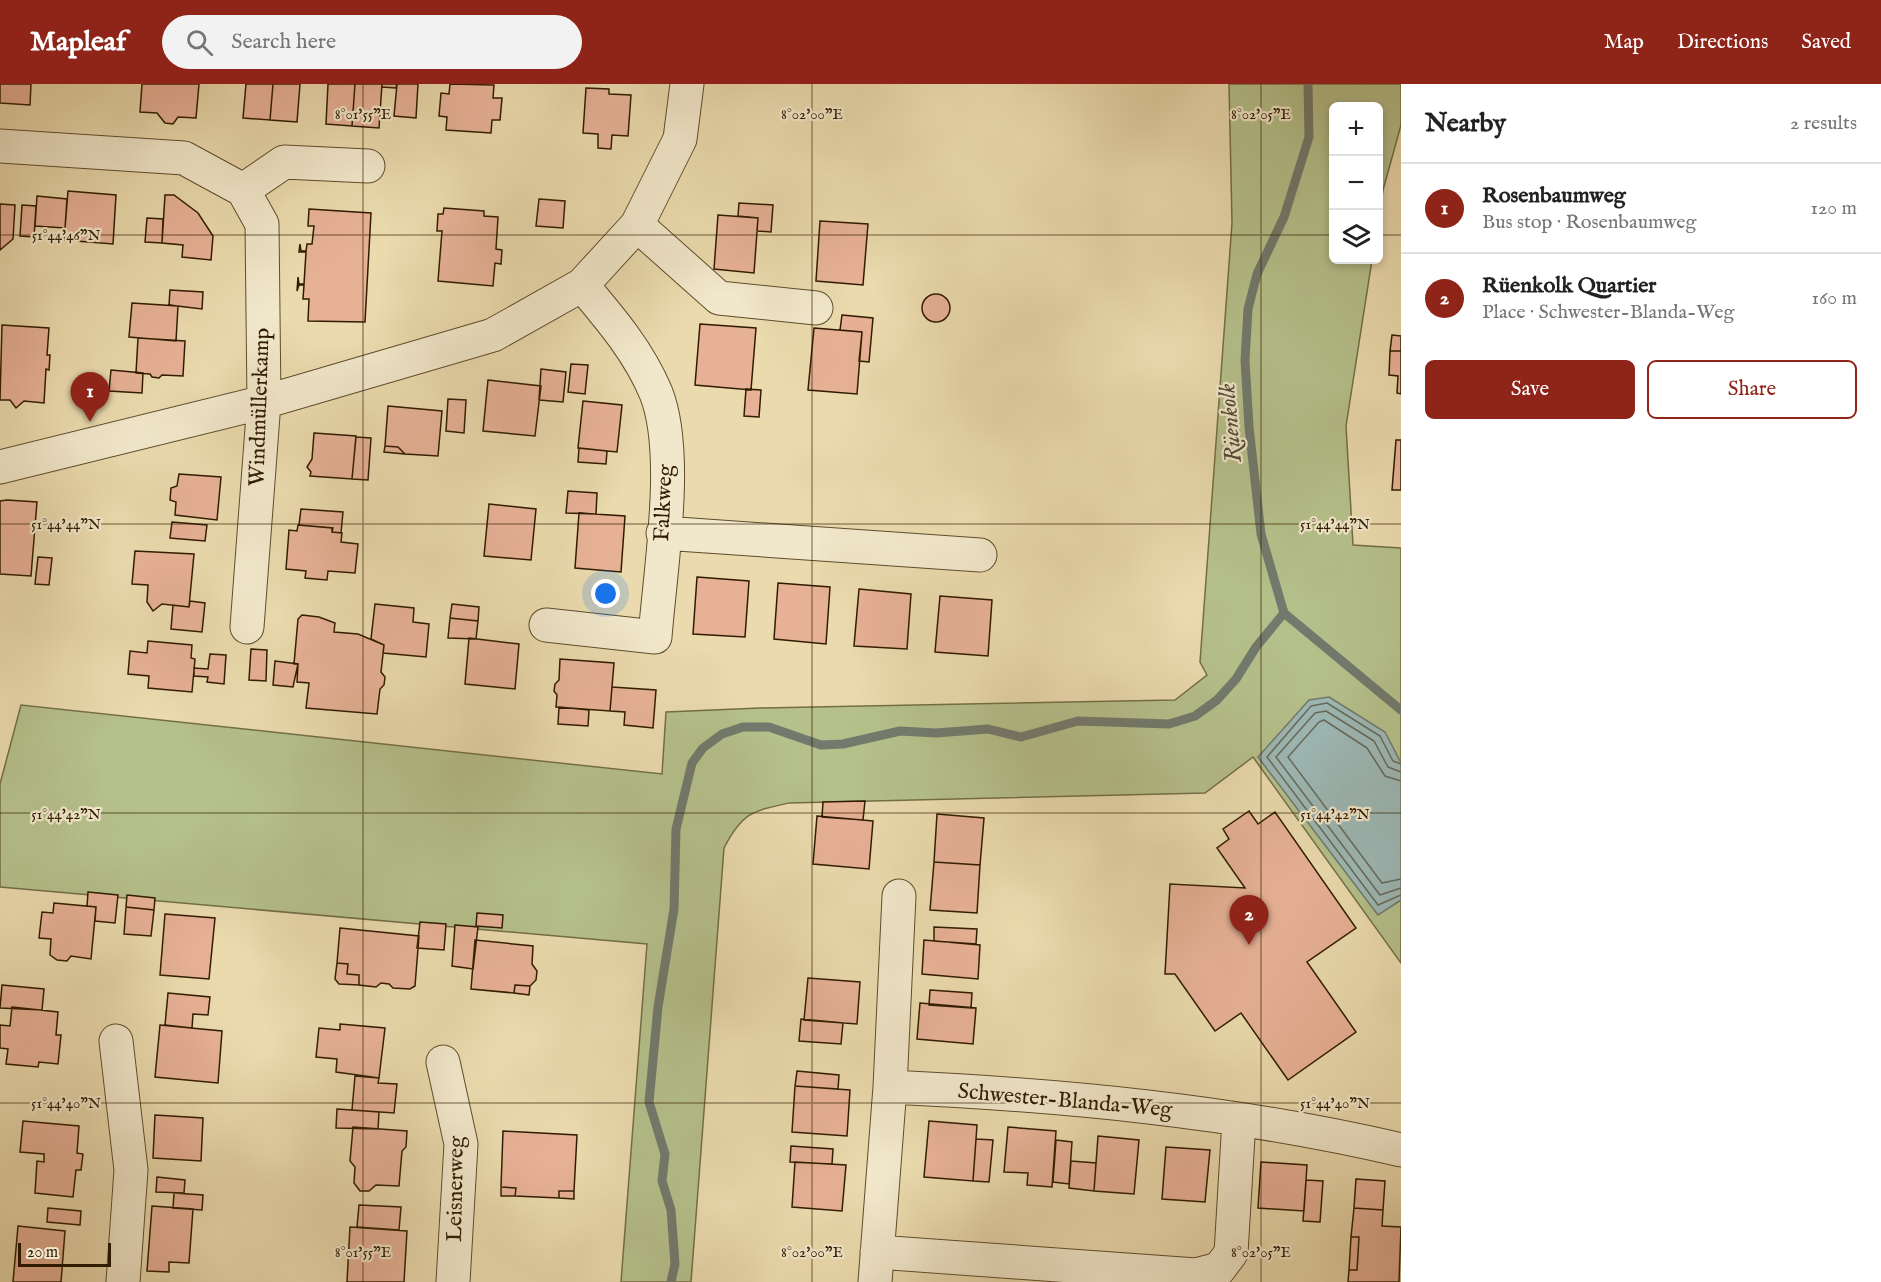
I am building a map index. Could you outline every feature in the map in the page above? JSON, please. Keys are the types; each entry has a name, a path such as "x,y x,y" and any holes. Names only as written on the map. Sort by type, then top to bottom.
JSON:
{"street":[{"path":"0,466 264,402 493,335 582,285 637,225 680,139 687,84"},
{"path":"0,146 184,158 243,190 285,162 368,166"},
{"name":"Windmüllerkamp","path":"243,190 262,224 264,402 247,627"},
{"path":"637,225 719,298 816,308"},
{"name":"Falkweg","path":"546,625 655,637 668,464 665,432 657,396 628,341 582,285"},
{"path":"663,532 980,555"},
{"path":"899,896 890,1087 876,1267 1196,1275 1219,1269 1231,1253 1239,1120"},
{"path":"116,1041 131,1170 123,1282"},
{"name":"Leisnerweg","path":"443,1062 461,1144 453,1282"},
{"name":"Schwester-Blanda-Weg","path":"890,1087 973,1091 1142,1107 1352,1138 1401,1150"}],"green space":[{"path":"1229,84 1401,84 1401,125 1383,190 1383,102 1329,102 1329,264 1371,264 1346,426 1353,545 1401,548 1401,963 1253,757 1205,793 789,803 766,808 743,820 724,848 691,1282 621,1282 647,944 0,887 0,784 21,705 662,774 666,712 1175,700 1207,675 1200,662 1232,223"}],"water":[{"path":"1329,697 1385,732 1401,763 1401,900 1378,915 1258,757 1309,700"}],"building":[{"path":"0,84 31,84 30,105 0,103"},
{"path":"142,84 199,84 196,118 178,117 173,124 165,123 157,113 140,112"},
{"path":"246,84 273,84 270,120 243,118"},
{"path":"273,84 300,84 297,122 270,120"},
{"path":"328,84 355,84 352,126 326,124"},
{"path":"355,84 382,84 379,128 352,126"},
{"path":"382,84 397,84 396,88 382,87"},
{"path":"397,84 418,84 416,118 394,116"},
{"path":"450,84 494,85 493,98 502,98 500,120 492,120 491,133 446,130 447,117 439,116 441,93 449,94"},
{"path":"586,88 609,89 609,94 631,95 628,136 612,135 611,149 598,148 598,134 583,133"},
{"path":"68,191 116,195 113,244 64,240"},
{"path":"165,195 174,195 198,213 213,236 211,260 182,257 183,245 162,243"},
{"path":"37,196 67,199 65,228 35,226"},
{"path":"539,199 565,201 563,228 536,226"},
{"path":"739,203 773,205 771,232 757,231 758,218 738,216"},
{"path":"0,204 15,205 13,239 0,250"},
{"path":"22,205 36,206 34,237 20,236"},
{"path":"444,208 484,211 484,216 498,217 496,249 502,250 501,264 495,263 493,286 438,281 442,231 437,231 438,214 443,214"},
{"path":"309,209 371,213 365,322 308,321 309,299 303,299 304,285 299,285 297,291 298,277 299,284 304,284 306,252 299,252 300,244 301,251 306,251 307,244 312,244 314,226 308,226"},
{"path":"718,215 758,218 754,273 714,269"},
{"path":"147,218 163,219 162,243 145,242"},
{"path":"820,221 868,224 863,285 816,281"},
{"path":"170,290 203,292 202,309 169,305"},
{"path":"936,294 946,298 950,308 946,318 936,322 926,318 922,308 926,298"},
{"path":"132,303 178,306 176,341 129,337"},
{"path":"842,315 873,318 869,362 859,361 862,332 840,330"},
{"path":"700,324 756,328 751,390 695,385"},
{"path":"2,325 49,328 47,355 50,355 49,370 46,369 44,403 24,401 16,408 10,400 0,400"},
{"path":"814,328 862,332 857,394 808,390"},
{"path":"1392,335 1401,336 1401,351 1390,351"},
{"path":"138,338 185,341 183,376 162,375 159,378 152,377 150,374 136,373"},
{"path":"1390,351 1401,351 1401,394 1397,393 1398,376 1389,375"},
{"path":"571,364 588,365 585,394 568,392"},
{"path":"541,369 566,372 563,402 539,400"},
{"path":"111,370 143,373 142,393 109,391"},
{"path":"488,380 541,386 535,436 483,431"},
{"path":"746,389 761,390 759,417 744,416"},
{"path":"448,399 466,400 464,433 446,431"},
{"path":"583,401 622,405 617,452 578,448"},
{"path":"388,406 442,411 438,456 405,454 398,447 385,446"},
{"path":"314,433 356,436 352,479 310,476 311,472 307,467 312,459"},
{"path":"356,437 371,438 368,480 352,479"},
{"path":"1396,440 1401,440 1401,490 1392,490"},
{"path":"385,446 398,447 405,454 384,452"},
{"path":"579,448 607,451 606,464 578,462"},
{"path":"179,474 221,477 217,520 175,515 176,502 170,500 171,488 177,486"},
{"path":"568,491 597,493 596,514 566,513"},
{"path":"0,501 37,502 31,576 0,574"},
{"path":"489,504 536,509 531,560 484,556"},
{"path":"301,509 343,512 341,533 332,532 333,528 299,525"},
{"path":"579,513 625,516 621,572 575,568"},
{"path":"172,522 207,525 205,541 170,538"},
{"path":"298,525 332,528 332,532 342,533 341,542 358,544 355,573 328,571 327,580 305,578 306,571 286,569 289,530 297,531"},
{"path":"135,551 194,554 189,607 162,604 153,611 147,602 148,585 132,584"},
{"path":"38,557 52,558 49,585 35,584"},
{"path":"697,577 749,581 745,637 693,634"},
{"path":"778,583 830,587 826,644 774,639"},
{"path":"859,589 911,594 907,649 854,646"},
{"path":"940,596 992,600 988,656 935,652"},
{"path":"190,601 205,603 202,632 171,629 173,605 189,607"},
{"path":"375,604 414,608 413,622 429,624 426,657 383,653 384,645 371,639"},
{"path":"452,604 479,607 478,621 450,618"},
{"path":"302,615 319,617 335,623 334,632 358,634 384,645 381,672 385,677 384,685 380,689 377,714 306,708 309,683 297,682 298,664 294,664 298,619"},
{"path":"450,618 478,621 476,639 448,638"},
{"path":"469,638 519,644 515,689 465,684"},
{"path":"148,641 192,645 191,658 195,659 192,692 148,688 149,676 128,674 130,651 147,653"},
{"path":"251,649 267,650 266,681 249,680"},
{"path":"210,654 226,655 224,684 207,682 208,677 194,676 194,668 208,669"},
{"path":"560,659 614,663 610,711 556,707 557,695 554,691 555,684 559,680"},
{"path":"275,661 298,664 293,687 273,685"},
{"path":"612,687 656,690 653,728 624,725 625,712 610,711"},
{"path":"559,707 589,710 588,726 558,724"},
{"path":"865,801 863,820 822,817 823,802"},
{"path":"1249,811 1258,824 1275,812 1356,928 1307,962 1356,1032 1288,1080 1241,1013 1215,1031 1175,974 1165,974 1170,884 1245,888 1217,848 1229,839 1223,829"},
{"path":"937,814 984,818 980,865 934,862"},
{"path":"817,816 873,821 869,869 813,864"},
{"path":"934,862 980,865 977,913 930,910"},
{"path":"88,892 118,895 115,923 95,921 96,907 87,906"},
{"path":"127,895 155,898 154,910 126,907"},
{"path":"54,903 96,907 91,959 71,956 67,961 57,960 50,955 51,939 39,938 42,912 53,913"},
{"path":"126,907 154,910 151,936 124,934"},
{"path":"477,913 503,915 502,928 476,926"},
{"path":"165,914 215,918 209,979 160,975"},
{"path":"420,922 446,924 444,950 417,948"},
{"path":"455,925 478,927 473,969 452,966"},
{"path":"934,927 977,929 976,944 934,941"},
{"path":"340,928 419,936 415,986 410,989 393,988 389,984 381,983 376,987 359,985 359,975 347,974 348,964 337,963"},
{"path":"475,940 533,946 532,964 537,971 536,980 530,986 515,985 514,993 471,989"},
{"path":"924,940 980,945 978,979 922,974"},
{"path":"337,963 348,964 347,974 359,975 359,985 339,984 335,979"},
{"path":"808,978 860,982 857,1024 804,1020"},
{"path":"2,985 44,989 42,1010 0,1008"},
{"path":"515,985 530,986 529,995 514,993"},
{"path":"930,990 972,993 971,1008 929,1005"},
{"path":"168,993 210,997 208,1015 193,1014 192,1028 165,1025"},
{"path":"920,1003 976,1008 973,1044 917,1039"},
{"path":"12,1007 58,1012 56,1035 61,1035 58,1064 39,1062 38,1067 6,1064 8,1049 0,1048 0,1025 10,1026"},
{"path":"801,1019 843,1023 841,1044 799,1041"},
{"path":"340,1024 385,1028 379,1078 336,1072 337,1059 316,1057 319,1028 340,1030"},
{"path":"160,1025 222,1031 218,1083 155,1077"},
{"path":"797,1071 839,1075 838,1089 795,1086"},
{"path":"355,1076 379,1078 378,1083 397,1084 394,1113 352,1110"},
{"path":"795,1086 850,1090 847,1136 792,1132"},
{"path":"337,1109 379,1112 378,1129 336,1128"},
{"path":"155,1115 203,1118 201,1161 153,1158"},
{"path":"23,1121 79,1126 77,1153 83,1154 81,1170 76,1170 73,1197 35,1193 37,1161 44,1162 44,1154 20,1152"},
{"path":"929,1121 977,1125 973,1181 924,1177"},
{"path":"353,1127 407,1131 406,1147 402,1151 399,1186 376,1185 369,1191 360,1191 354,1183 355,1167 350,1161"},
{"path":"1008,1127 1056,1131 1052,1187 1027,1185 1028,1173 1004,1172"},
{"path":"503,1131 577,1135 574,1191 559,1191 559,1198 515,1196 516,1188 501,1187"},
{"path":"1098,1136 1139,1140 1134,1194 1094,1191"},
{"path":"976,1139 993,1140 989,1182 973,1181"},
{"path":"1056,1140 1072,1142 1069,1184 1053,1182"},
{"path":"791,1146 833,1149 832,1164 790,1162"},
{"path":"1166,1147 1210,1150 1205,1202 1162,1199"},
{"path":"1071,1161 1096,1163 1094,1191 1069,1188"},
{"path":"795,1162 846,1165 842,1211 792,1207"},
{"path":"1261,1162 1307,1165 1304,1211 1258,1208"},
{"path":"157,1177 185,1180 184,1193 156,1192"},
{"path":"1356,1179 1385,1181 1383,1210 1354,1208"},
{"path":"1306,1180 1323,1181 1320,1222 1303,1221"},
{"path":"501,1187 516,1188 515,1196 501,1196"},
{"path":"559,1191 574,1191 574,1199 559,1198"},
{"path":"174,1193 203,1195 202,1210 173,1208"},
{"path":"359,1205 401,1207 399,1230 357,1227"},
{"path":"152,1206 193,1209 189,1263 169,1262 169,1272 147,1271"},
{"path":"48,1208 81,1211 80,1225 47,1222"},
{"path":"1354,1208 1383,1210 1382,1226 1401,1227 1399,1282 1348,1282 1349,1270 1357,1270 1359,1237 1351,1237"},
{"path":"18,1226 65,1231 61,1282 13,1282"},
{"path":"350,1227 407,1231 404,1282 347,1282"},
{"path":"1351,1237 1359,1237 1357,1270 1349,1270"}],"waterway":[{"name":"Rüenkolk","path":"1308,84 1309,137 1284,217 1257,274 1248,309 1245,360 1249,427 1261,534 1284,613 1401,710"},
{"path":"671,1282 675,1264 671,1210 662,1181 665,1154 649,1102 658,1007 674,909 676,829 692,763 703,748 722,734 743,727 769,727 821,745 843,744 900,731 936,733 988,729 1021,737 1078,721 1169,724 1195,716 1217,700 1236,679 1256,647 1284,613"}],"place":[{"name":"Rosenbaumweg","path":"90,422"},
{"name":"Rüenkolk Quartier","path":"1249,945"}]}
